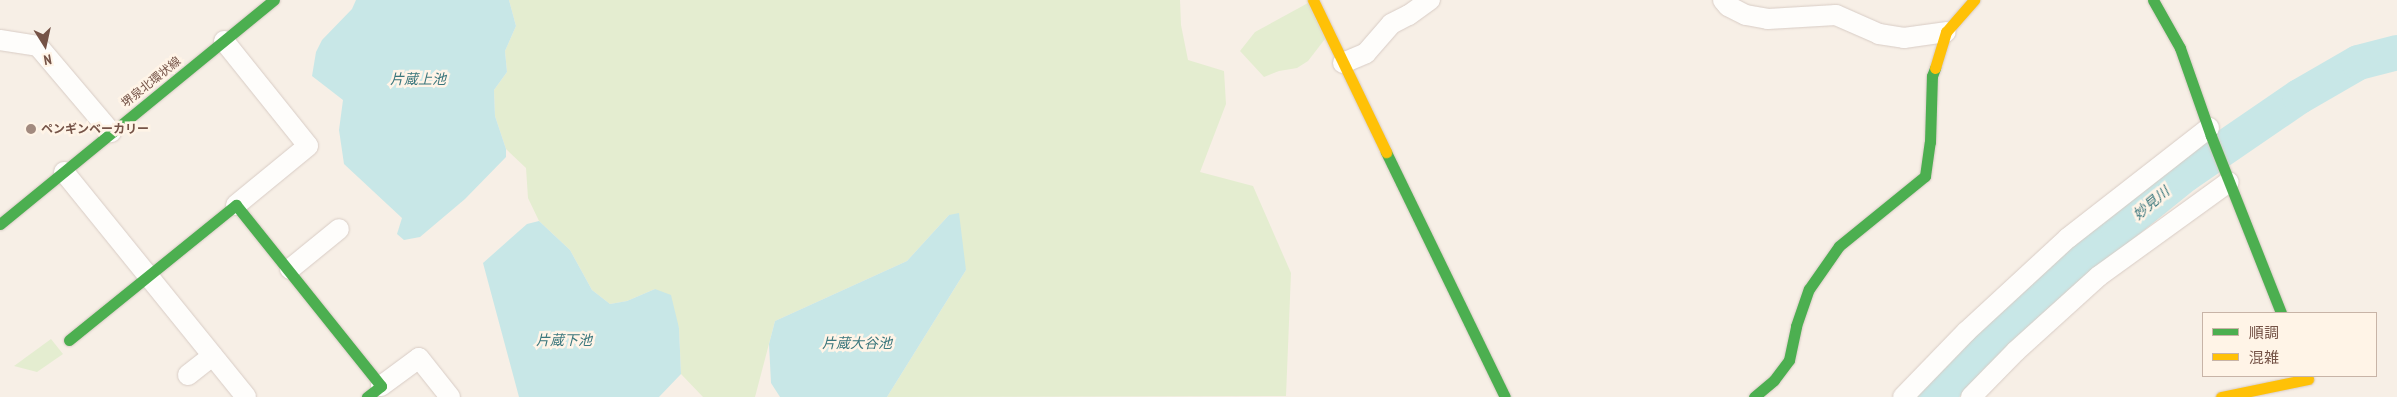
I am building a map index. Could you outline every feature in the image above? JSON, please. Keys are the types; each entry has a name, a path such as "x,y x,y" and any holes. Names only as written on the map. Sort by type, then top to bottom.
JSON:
{"street":[{"name":"堺泉北環状線","path":"0,224 274,0"},
{"path":"1313,0 1505,397"},
{"path":"1343,63 1366,53 1391,24 1409,15 1430,0"},
{"path":"1723,0 1728,6 1746,15 1768,19 1836,14 1879,34 1904,38 1946,32"},
{"path":"1754,397 1774,380 1788,360 1796,326 1809,289 1839,246 1925,176 1930,142 1932,76 1946,32 1974,0"},
{"path":"2153,0 2180,48 2228,180 2282,312"},
{"path":"0,40 38,46 111,132"},
{"path":"69,340 308,146 224,41"},
{"path":"1903,397 1966,332 2068,238 2210,132"},
{"path":"64,172 246,397"},
{"path":"1971,397 2016,351 2099,276 2228,180"},
{"path":"236,205 290,269 374,391 419,358 450,397"},
{"path":"290,269 339,229"},
{"path":"188,375 212,356"},
{"path":"2221,397 2309,381"}],"green space":[{"path":"509,0 1180,0 1181,25 1188,60 1224,71 1226,104 1200,172 1253,186 1291,273 1286,396 887,397 966,270 949,215 907,261 775,321 755,397 703,397 681,374 679,328 655,289 627,301 610,304 592,290 570,250 539,221 528,198 526,168 506,149 495,116 494,90 507,72 505,51 516,26"},
{"path":"1308,3 1325,39 1308,61 1297,68 1279,71 1264,77 1240,51 1255,32"},
{"path":"51,339 63,354 37,372 14,366"}],"water":[{"name":"片蔵上池","path":"356,0 509,0 516,26 505,51 507,72 494,90 495,116 506,149 506,157 465,199 420,237 404,240 397,234 402,218 344,164 339,130 343,100 312,76 316,52 322,40 352,9"},
{"name":"片蔵大谷池","path":"959,213 966,270 887,397 780,397 771,383 769,344 775,321 907,261 949,215"},
{"name":"片蔵下池","path":"539,221 570,250 592,290 610,304 627,301 655,289 671,295 679,328 681,374 659,397 519,397 483,263 527,224"}],"waterway":[{"name":"妙見川","path":"1935,397 1971,356 2118,228 2185,174 2299,96 2358,62 2397,52"}],"traffic: fast":[{"path":"0,224 274,0"},
{"path":"2153,0 2180,48 2211,136 2281,312"},
{"path":"1754,397 1774,380 1789,360 1796,326 1809,289 1839,246 1925,176 1930,142 1932,76 1935,68"},
{"path":"1386,152 1505,397"},
{"path":"69,340 236,205 381,386 367,397"}],"traffic: slow":[{"path":"1313,0 1386,152"},
{"path":"1935,68 1946,32 1974,0"},
{"path":"2221,397 2308,379"}],"place":[{"name":"ペンギンベーカリー","path":"31,129"}]}
